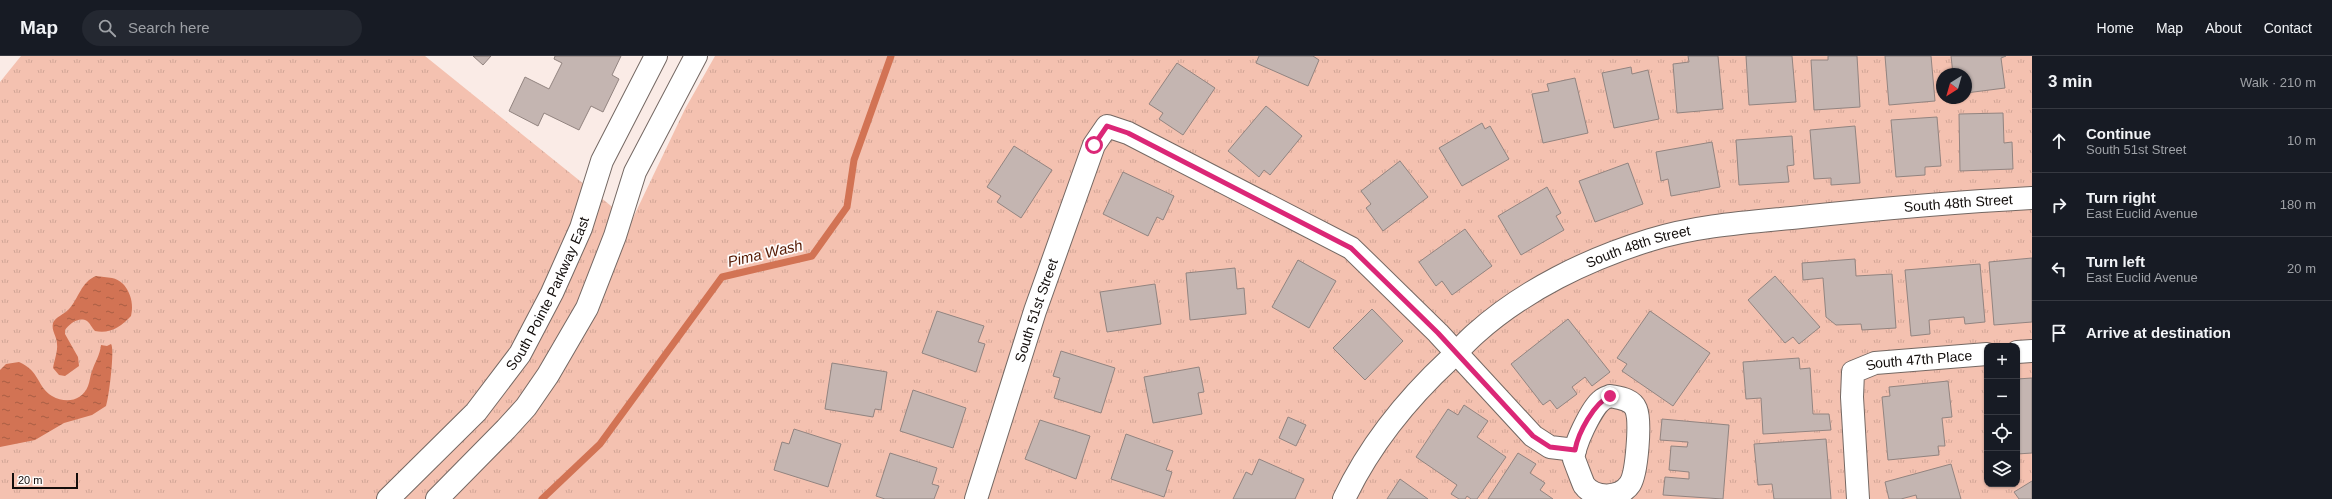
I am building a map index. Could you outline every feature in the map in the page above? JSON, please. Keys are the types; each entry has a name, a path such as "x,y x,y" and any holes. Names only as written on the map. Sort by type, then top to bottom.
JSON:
{"street":[{"name":"South Pointe Parkway East","path":"388,499 476,412 520,354 552,293 581,228 602,161 656,56"},
{"path":"437,499 526,407 548,375 587,308 615,236 635,172 696,56"},
{"name":"South 51st Street","path":"976,499 1038,304 1094,145 1107,126 1128,133 1351,248 1456,354"},
{"name":"South 48th Street","path":"1344,499 1352,482 1376,443 1397,415 1427,380 1456,354 1475,334 1520,300 1595,260 1651,239 1689,231 1771,220 1934,204 2032,198"},
{"path":"2020,352 2032,351"},
{"path":"1456,354 1533,436 1550,447 1575,450"},
{"name":"South 47th Place","path":"1858,499 1852,397 1853,372 1875,363 1984,354"}],"green space":[{"path":"21,56 425,56 631,222 685,109 715,56 2032,56 2032,499 0,499 0,82"}],"water":[{"path":"96,276 112,278 122,283 131,299 131,316 115,329 100,332 95,331 88,322 81,319 69,325 65,330 65,334 78,357 79,366 65,376 59,375 53,368 57,341 53,329 53,323 69,309 87,282"},
{"path":"111,344 112,363 106,406 92,415 64,423 35,440 0,447 0,370 6,364 19,362 35,374 43,388 52,396 63,400 73,400 82,395 88,386 101,345 107,346"}],"building":[{"path":"473,56 491,56 483,65"},
{"path":"555,56 621,56 612,75 619,79 603,112 591,106 579,130 544,113 538,126 509,111 525,77 549,89 562,63 554,59"},
{"path":"1259,56 1313,56 1319,60 1308,86 1256,63"},
{"path":"1688,56 1718,56 1723,109 1677,113 1673,64 1689,62"},
{"path":"1746,56 1792,56 1796,102 1749,105"},
{"path":"1828,56 1857,56 1860,107 1814,110 1811,60 1828,60"},
{"path":"1885,56 1931,56 1935,101 1889,105"},
{"path":"1951,56 2006,56 2001,58 2005,88 1972,92 1972,68 1952,68"},
{"path":"1177,63 1215,88 1183,135 1159,119 1163,113 1149,104"},
{"path":"1631,67 1632,74 1648,70 1659,119 1614,128 1602,73"},
{"path":"1575,78 1588,133 1543,143 1532,94 1549,91 1547,84"},
{"path":"1266,106 1302,136 1270,175 1264,170 1259,177 1228,151"},
{"path":"2003,113 2004,143 2012,142 2013,169 1960,171 1959,114"},
{"path":"1937,117 1941,166 1925,167 1925,175 1896,177 1891,120"},
{"path":"1482,123 1485,129 1490,126 1509,159 1462,186 1439,148"},
{"path":"1855,126 1860,183 1831,185 1831,178 1814,179 1810,130"},
{"path":"1792,136 1794,165 1787,166 1789,182 1739,185 1736,140"},
{"path":"1712,142 1720,187 1671,196 1668,179 1661,181 1656,152"},
{"path":"1014,146 1052,170 1021,218 997,202 1001,196 987,187"},
{"path":"1400,161 1428,197 1383,231 1366,208 1371,204 1361,191"},
{"path":"1628,163 1643,204 1595,222 1579,181"},
{"path":"1123,172 1174,196 1163,220 1157,217 1148,236 1103,214"},
{"path":"1547,187 1561,213 1556,216 1564,230 1521,255 1498,216"},
{"path":"1465,229 1492,266 1452,295 1442,281 1436,286 1419,262"},
{"path":"2032,258 2032,322 1994,325 1989,262"},
{"path":"1855,259 1856,276 1892,274 1896,328 1862,330 1861,324 1836,325 1826,317 1823,278 1803,280 1802,263"},
{"path":"1298,260 1336,281 1309,328 1272,307"},
{"path":"1980,264 1985,322 1965,324 1964,317 1929,320 1930,334 1911,336 1905,270"},
{"path":"1235,268 1237,289 1244,288 1246,314 1190,320 1186,273"},
{"path":"1775,276 1820,327 1799,344 1793,337 1785,343 1748,300"},
{"path":"1155,284 1161,324 1107,332 1100,292"},
{"path":"1372,309 1403,341 1365,380 1333,348"},
{"path":"937,311 984,326 978,342 985,344 976,372 922,353"},
{"path":"1650,311 1710,353 1673,406 1622,371 1627,364 1617,358"},
{"path":"1568,319 1610,372 1592,386 1585,377 1572,387 1577,394 1557,409 1550,400 1543,405 1511,364"},
{"path":"1061,351 1115,368 1101,413 1054,398 1060,378 1053,376"},
{"path":"1799,358 1800,369 1810,368 1813,414 1829,414 1831,430 1763,434 1761,398 1746,399 1743,362"},
{"path":"832,363 887,372 881,410 875,409 873,417 825,409"},
{"path":"1199,367 1204,392 1198,393 1202,414 1153,423 1144,377"},
{"path":"2032,378 2032,453 2020,454 2020,379"},
{"path":"1948,381 1952,417 1942,418 1945,446 1938,446 1939,455 1888,460 1882,397 1890,396 1889,387"},
{"path":"913,390 966,408 953,448 900,431"},
{"path":"1464,405 1488,421 1477,437 1506,457 1477,499 1471,499 1467,496 1465,499 1459,499 1451,494 1457,485 1416,457 1448,409 1458,415"},
{"path":"1288,417 1306,425 1296,446 1279,438"},
{"path":"1662,419 1729,425 1723,499 1663,495 1665,477 1689,479 1689,472 1669,470 1671,446 1687,447 1688,442 1660,440"},
{"path":"1040,420 1090,436 1076,479 1025,459"},
{"path":"794,429 841,444 828,487 774,470 782,442 789,444"},
{"path":"1126,434 1173,451 1166,470 1172,472 1164,497 1111,479"},
{"path":"1826,439 1831,499 1774,499 1772,484 1758,485 1754,444"},
{"path":"890,453 937,468 932,484 939,486 934,499 885,499 876,496"},
{"path":"1518,453 1536,464 1530,473 1545,483 1540,490 1553,499 1488,499"},
{"path":"1259,459 1304,479 1295,499 1233,499 1246,472 1252,475"},
{"path":"1951,464 1961,499 1917,499 1916,495 1901,499 1889,499 1885,482"},
{"path":"1400,479 1428,499 1387,499"},
{"path":"2032,481 2032,499 2019,499 2014,492"}],"waterway":[{"name":"Pima Wash","path":"542,499 600,444 722,277 812,256 847,207 854,160 891,56"}],"route":[{"path":"1094,145 1107,126 1128,133 1351,248 1438,333 1473,373 1533,436 1550,447 1575,450 1576,443 1594,408 1602,400 1610,396"}]}
